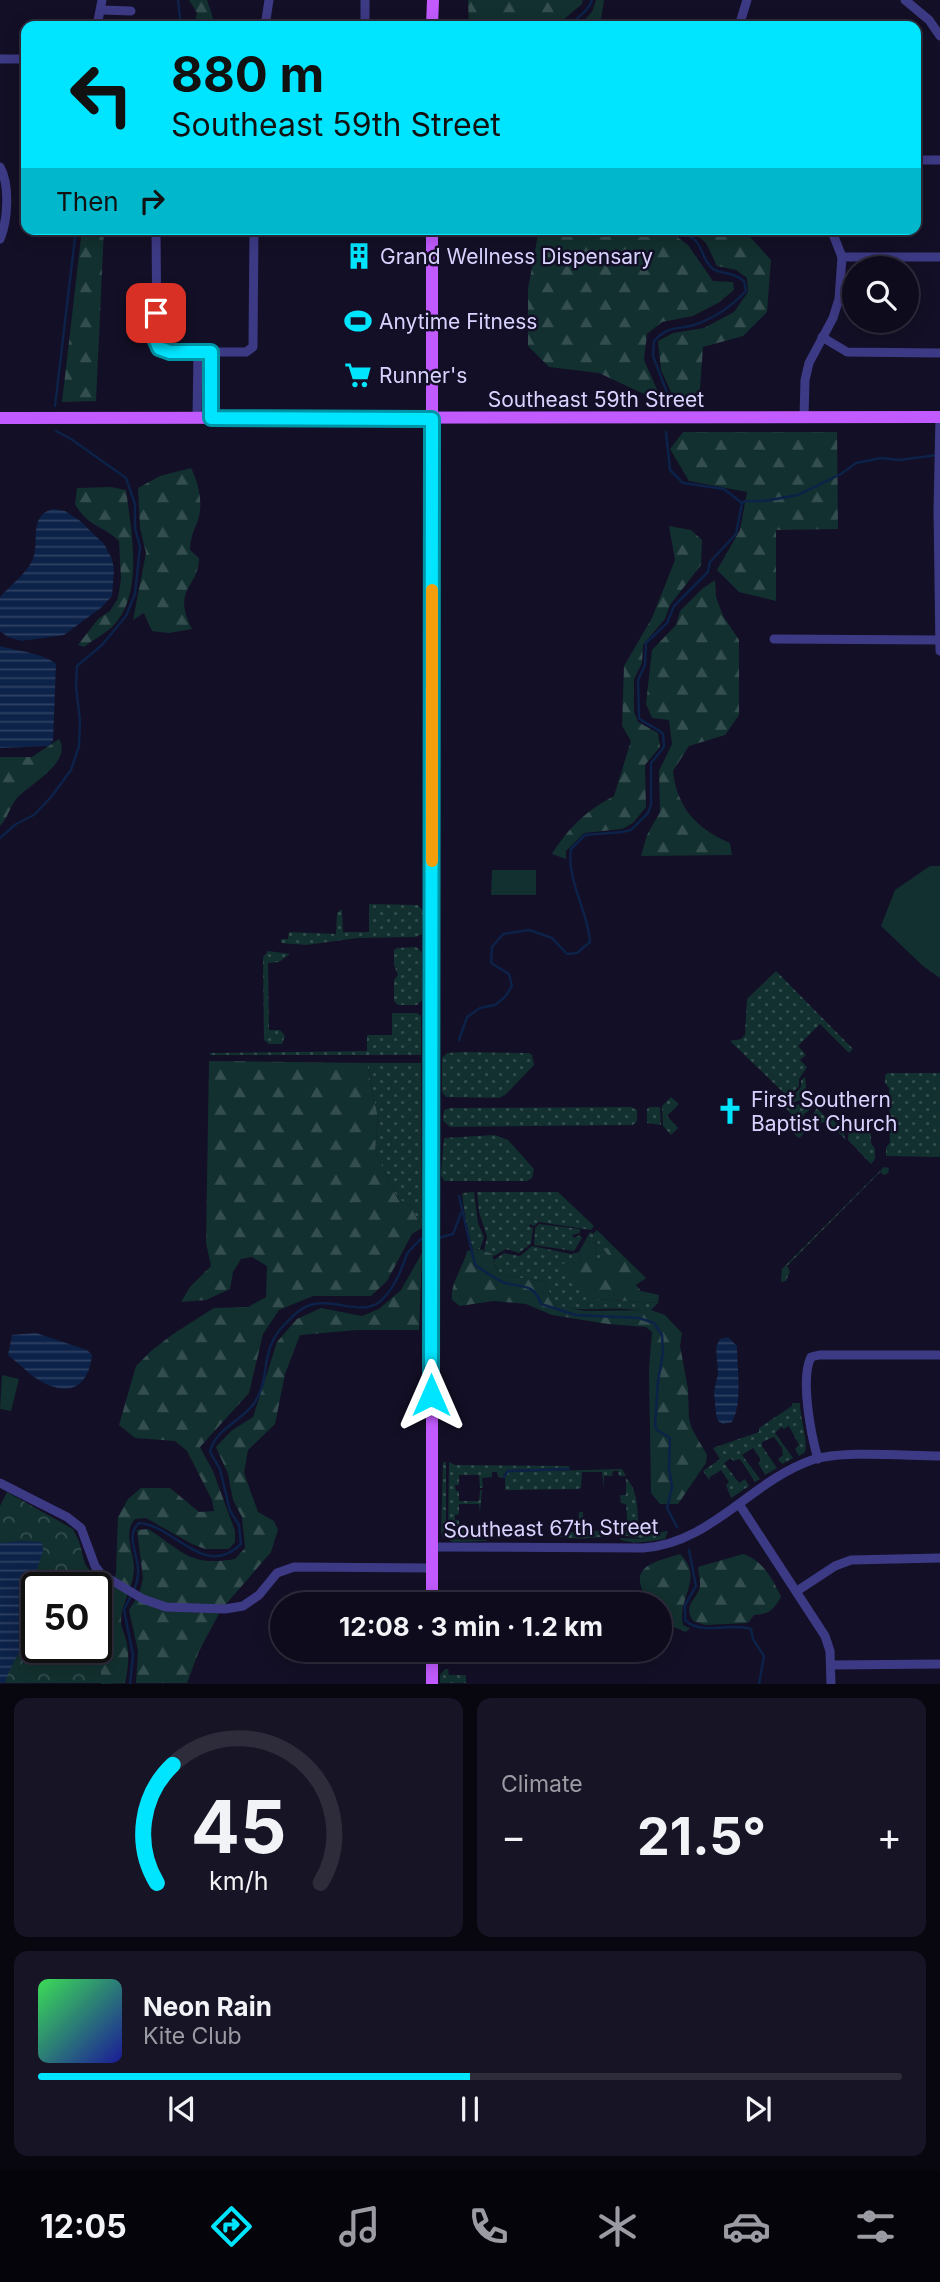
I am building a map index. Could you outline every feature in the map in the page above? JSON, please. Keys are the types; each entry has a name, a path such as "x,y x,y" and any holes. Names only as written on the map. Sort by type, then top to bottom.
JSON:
{"main road":[{"path":"432,21 433,0"},
{"path":"432,235 432,1592"},
{"name":"Southeast 59th Street","path":"0,418 940,417"},
{"path":"432,1662 432,1684"}],"street":[{"path":"266,21 269,0"},
{"path":"365,0 365,21"},
{"path":"741,21 747,0"},
{"path":"905,0 929,20 940,36"},
{"path":"102,5 131,11"},
{"path":"0,59 21,59"},
{"path":"921,160 940,160"},
{"path":"0,167 6,181 5,226 1,238"},
{"path":"156,235 156,341 159,348 166,351 198,352 251,350 254,343 254,235"},
{"path":"804,418 805,380 809,363 833,318 839,299 842,257 833,235"},
{"path":"919,257 940,257"},
{"path":"822,337 848,352 940,353"},
{"path":"198,352 204,418"},
{"path":"204,418 211,352"},
{"path":"940,417 937,510 940,651"},
{"path":"774,639 940,640"},
{"path":"818,1459 808,1407 808,1367 811,1357 940,1355"},
{"name":"Southeast 67th Street","path":"432,1547 654,1547 689,1537 790,1471 818,1459 838,1456 940,1456"},
{"name":"Southeast 67th Street","path":"0,1483 67,1517 80,1528 94,1566 101,1574 139,1596 166,1607 225,1609 243,1606 252,1601 268,1581 285,1568 432,1568"},
{"path":"739,1504 825,1636 831,1665 831,1684"},
{"path":"797,1591 835,1566 858,1558 940,1558"},
{"path":"831,1665 940,1664"}],"green space":[{"path":"189,0 207,0 214,21 195,21 197,13"},
{"path":"468,0 583,0 582,4 562,21 469,21"},
{"path":"596,0 604,0 601,21 584,21 592,12"},
{"path":"81,235 104,235 96,401 62,402"},
{"path":"538,235 675,235 688,245 713,281 733,282 734,290 718,303 693,316 662,322 647,334 644,360 663,403 599,373 549,367 528,346 528,289"},
{"path":"696,235 748,235 771,260 767,312 743,336 703,347 699,402 676,403 661,370 658,341 673,333 704,328 734,312 748,292 747,278 736,270 717,266 706,243"},
{"path":"683,432 837,432 838,529 776,530 776,601 739,592 717,570 740,530 747,492 689,481 670,449"},
{"path":"191,468 200,502 190,550 199,558 198,568 185,596 184,605 192,629 169,633 152,631 144,613 133,620 146,553 140,528 138,488 160,476"},
{"path":"111,487 126,490 133,559 130,595 115,624 84,647 78,645 98,619 110,611 118,598 121,579 119,541 80,512 75,504 77,488"},
{"path":"669,526 691,530 702,540 701,565 670,605 665,619 643,645 642,663 634,679 634,712 638,722 658,733 660,747 645,765 646,807 633,823 622,829 584,833 566,851 566,859 552,854 579,820 614,796 631,741 622,726 624,666 652,618 675,560"},
{"path":"715,580 716,597 723,616 739,640 739,715 725,735 689,746 673,771 679,796 691,816 708,831 730,843 732,855 641,856 647,835 660,812 659,771 672,744 669,720 652,718 646,704 652,650 676,625 680,611"},
{"path":"59,739 62,748 55,764 17,798 0,826 0,757 32,757"},
{"path":"930,866 940,866 940,978 923,966 881,926 895,890"},
{"path":"492,870 536,870 536,895 491,895"},
{"path":"369,904 418,905 423,911 422,934 416,937 358,938 306,945 281,943 281,939 288,939 289,932 336,934 337,913 342,909 343,932 369,932"},
{"path":"416,947 422,952 422,1000 417,1005 398,1005 394,1001 394,980 398,975 394,965 394,950"},
{"path":"268,951 290,954 279,962 268,963 269,1030 280,1030 285,1036 282,1044 269,1044 264,1040 263,957"},
{"path":"776,971 853,1049 849,1053 820,1024 798,1046 806,1055 800,1060 807,1067 799,1079 799,1086 788,1097 730,1041 741,1039 745,1035 747,999"},
{"path":"392,1013 417,1013 421,1016 421,1055 210,1055 367,1051 367,1035 392,1035"},
{"path":"447,1053 529,1053 534,1065 499,1098 446,1097 442,1092 442,1058"},
{"path":"209,1061 367,1063 378,1118 375,1152 398,1199 410,1205 422,1228 412,1234 387,1281 371,1296 313,1296 279,1310 263,1334 249,1393 200,1447 213,1471 235,1531 235,1542 229,1549 205,1549 146,1518 135,1519 129,1535 134,1574 121,1616 128,1651 125,1683 101,1684 101,1663 112,1663 112,1594 116,1572 118,1517 128,1499 141,1488 170,1488 199,1512 214,1511 212,1500 187,1451 175,1441 135,1438 119,1425 136,1366 173,1334 214,1308 248,1307 266,1297 267,1266 252,1257 241,1259 233,1272 230,1289 206,1300 181,1302 190,1287 211,1266 206,1243"},
{"path":"367,1063 421,1063 422,1228 410,1205 398,1199 375,1152 378,1118"},
{"path":"940,1073 940,1157 886,1156 886,1148 890,1142 889,1088 885,1083 885,1075"},
{"path":"805,1077 807,1099 793,1102 790,1099 801,1087 801,1080"},
{"path":"671,1097 679,1104 667,1116 678,1128 671,1135 663,1126 662,1106"},
{"path":"810,1102 815,1106 804,1114 791,1130 785,1124 793,1116 785,1107"},
{"path":"631,1107 637,1110 637,1121 633,1125 450,1127 443,1121 444,1110 450,1108"},
{"path":"660,1107 661,1125 647,1123 647,1109"},
{"path":"817,1108 844,1131 845,1139 828,1122 814,1123 799,1138 793,1133 809,1120"},
{"path":"865,1122 871,1122 871,1143 875,1149 875,1159 871,1164 848,1140 849,1127 864,1127"},
{"path":"495,1135 508,1140 534,1169 532,1178 527,1181 444,1181 441,1175 444,1138"},
{"path":"884,1167 889,1168 888,1173 884,1175 880,1172 787,1266 790,1271 786,1281 781,1282 782,1269"},
{"path":"474,1192 478,1223 484,1237 480,1249 473,1250 462,1193"},
{"path":"477,1192 558,1192 594,1226 591,1230 539,1222 534,1226 530,1224 533,1228 531,1244 519,1253 506,1249 494,1256 484,1250 487,1237 479,1212"},
{"path":"539,1224 580,1229 580,1233 572,1235 574,1238 580,1235 582,1238 574,1251 534,1245 535,1228"},
{"path":"597,1230 610,1243 605,1251 609,1255 609,1263 597,1259 595,1254 598,1243 585,1241 590,1232 593,1234"},
{"path":"585,1241 598,1243 595,1254 597,1259 608,1262 609,1256 605,1251 610,1243 646,1278 636,1285 641,1291 659,1295 658,1303 595,1299 568,1279 561,1264 580,1262 579,1252"},
{"path":"532,1246 571,1254 579,1252 580,1262 562,1264 595,1299 658,1303 651,1310 580,1309 555,1305 545,1282 498,1274 494,1260 504,1253 520,1256"},
{"path":"480,1249 492,1254 498,1274 545,1282 555,1305 585,1311 651,1310 665,1315 682,1333 680,1346 688,1389 689,1419 707,1455 706,1463 678,1504 660,1504 651,1493 649,1369 652,1332 646,1327 552,1315 526,1304 493,1301 460,1306 452,1300 455,1282 467,1251"},
{"path":"422,1253 419,1330 357,1330 300,1335 285,1374 275,1424 248,1450 244,1473 258,1512 274,1521 278,1530 271,1552 221,1610 199,1651 187,1683 136,1683 138,1651 129,1610 139,1595 143,1578 137,1530 148,1529 196,1559 235,1559 245,1548 242,1517 233,1500 228,1474 216,1447 231,1431 253,1417 277,1342 297,1319 321,1308 362,1316 379,1309 401,1290"},
{"path":"2,1375 19,1379 11,1411 0,1409"},
{"path":"792,1403 800,1403 805,1452 799,1456 795,1449 799,1445 789,1426 784,1429 781,1427 775,1433 793,1458 782,1464 778,1459 783,1455 782,1448 774,1437 762,1442 762,1446 777,1468 765,1475 758,1463 761,1460 753,1448 742,1455 760,1479 755,1482 740,1459 733,1461 731,1458 724,1463 739,1483 745,1479 749,1486 731,1498 726,1485 729,1482 721,1470 709,1480 703,1471 720,1459 713,1448 759,1432 759,1428 792,1406"},
{"path":"443,1462 446,1462 446,1533 453,1539 486,1541 453,1542 443,1538"},
{"path":"449,1462 455,1465 569,1468 507,1470 503,1478 498,1477 497,1472 492,1472 492,1477 482,1478 483,1488 480,1488 479,1475 459,1475 459,1485 455,1485 456,1491 459,1491 459,1501 479,1501 482,1490 480,1512 479,1504 459,1504 459,1514 455,1515 455,1520 459,1520 459,1530 479,1531 480,1522 480,1535 488,1535 488,1538 454,1538 448,1532"},
{"path":"622,1469 626,1476 619,1476 618,1471 613,1471 612,1476 604,1476 604,1488 602,1472 582,1472 581,1488 577,1489 505,1490 505,1475 508,1472"},
{"path":"626,1478 636,1497 639,1535 668,1531 665,1539 637,1542 621,1540 620,1538 647,1539 620,1535 620,1532 628,1531 626,1504 621,1503 620,1495 626,1495"},
{"path":"7,1492 73,1529 85,1564 91,1572 21,1572 21,1663 101,1663 101,1683 0,1683 0,1506"},
{"path":"579,1512 583,1512 583,1529 596,1531 603,1529 604,1512 604,1531 611,1532 611,1535 566,1538 551,1535 551,1532 559,1530 578,1533"},
{"path":"505,1530 517,1530 517,1533 542,1532 542,1535 497,1537 497,1533 504,1533"},
{"path":"680,1554 690,1571 682,1615 683,1625 690,1628 686,1632 672,1627 672,1592 643,1592 640,1582 643,1570 660,1560"},
{"path":"743,1554 762,1566 771,1578 781,1597 776,1605 764,1614 754,1615 748,1623 705,1625 693,1621 689,1608 700,1587 698,1567"},
{"path":"448,1669 449,1675 466,1675 466,1683 440,1683 440,1675"}],"water":[{"path":"53,509 65,511 79,520 104,544 114,570 112,596 102,607 64,635 21,641 0,631 0,597 31,563 37,524 45,513"},
{"path":"0,646 37,655 56,664 53,741 49,746 0,748"},
{"path":"36,1333 87,1350 92,1355 88,1372 79,1384 66,1389 48,1385 8,1355 12,1335"},
{"path":"728,1337 737,1346 738,1395 732,1422 723,1424 718,1421 716,1414 714,1392 718,1373 716,1347 720,1339"},
{"path":"42,1542 43,1551 36,1572 21,1572 21,1649 5,1683 0,1683 0,1543"}],"waterway":[{"path":"178,0 180,21"},
{"path":"573,21 585,12 592,0"},
{"path":"55,406 75,235"},
{"path":"671,403 653,356 654,341 669,330 694,325 716,315 746,291 744,281 713,269 696,241 687,235"},
{"path":"0,838 16,824 34,815 71,770 79,746 77,666 102,645 126,616 135,594 140,547 135,528 135,504 126,478 56,431"},
{"path":"666,432 670,470 683,483 724,489 742,503"},
{"path":"742,503 798,495 841,474 856,463 881,458 899,460 937,455"},
{"path":"459,1040 467,1017 480,1008 495,1005 505,997 512,986 509,974 491,963 492,947 503,934 529,930 552,938 567,954 577,953 590,942 574,883 571,849 585,835 631,830 648,813 651,805 651,763 664,747 663,734 639,718 638,680 645,665 646,643 667,623 674,606 708,572 710,562 736,534 742,503"},
{"path":"459,1196 475,1265 505,1283 531,1289 541,1304 576,1315 639,1318 654,1323 662,1335 663,1353 655,1426 670,1438 669,1469 672,1487 667,1508 677,1527"},
{"path":"438,1238 453,1234 461,1213"},
{"path":"130,1684 133,1655 124,1610 137,1580 138,1567 133,1540 135,1528 139,1523 152,1526 202,1554 215,1556 228,1554 241,1544 239,1525 230,1511 220,1469 210,1452 217,1437 255,1402 263,1382 271,1344 277,1334 296,1313 310,1305 327,1303 363,1307 378,1303 392,1287 408,1252 421,1239 427,1238"},
{"path":"504,1477 508,1471 569,1469"},
{"path":"689,1550 696,1586 685,1605 685,1620 699,1627 751,1629 753,1639 764,1656 759,1684"}],"slow traffic":[{"path":"432,590 432,861"}],"place":[{"name":"Grand Wellness Dispensary","path":"359,256"},
{"name":"Anytime Fitness","path":"358,321"},
{"name":"Runner's","path":"358,375"},
{"name":"First Southern Baptist Church","path":"730,1111"}],"route":[{"path":"156,313 156,341 159,348 170,352 211,352 211,418 432,419 431,1395"}]}
